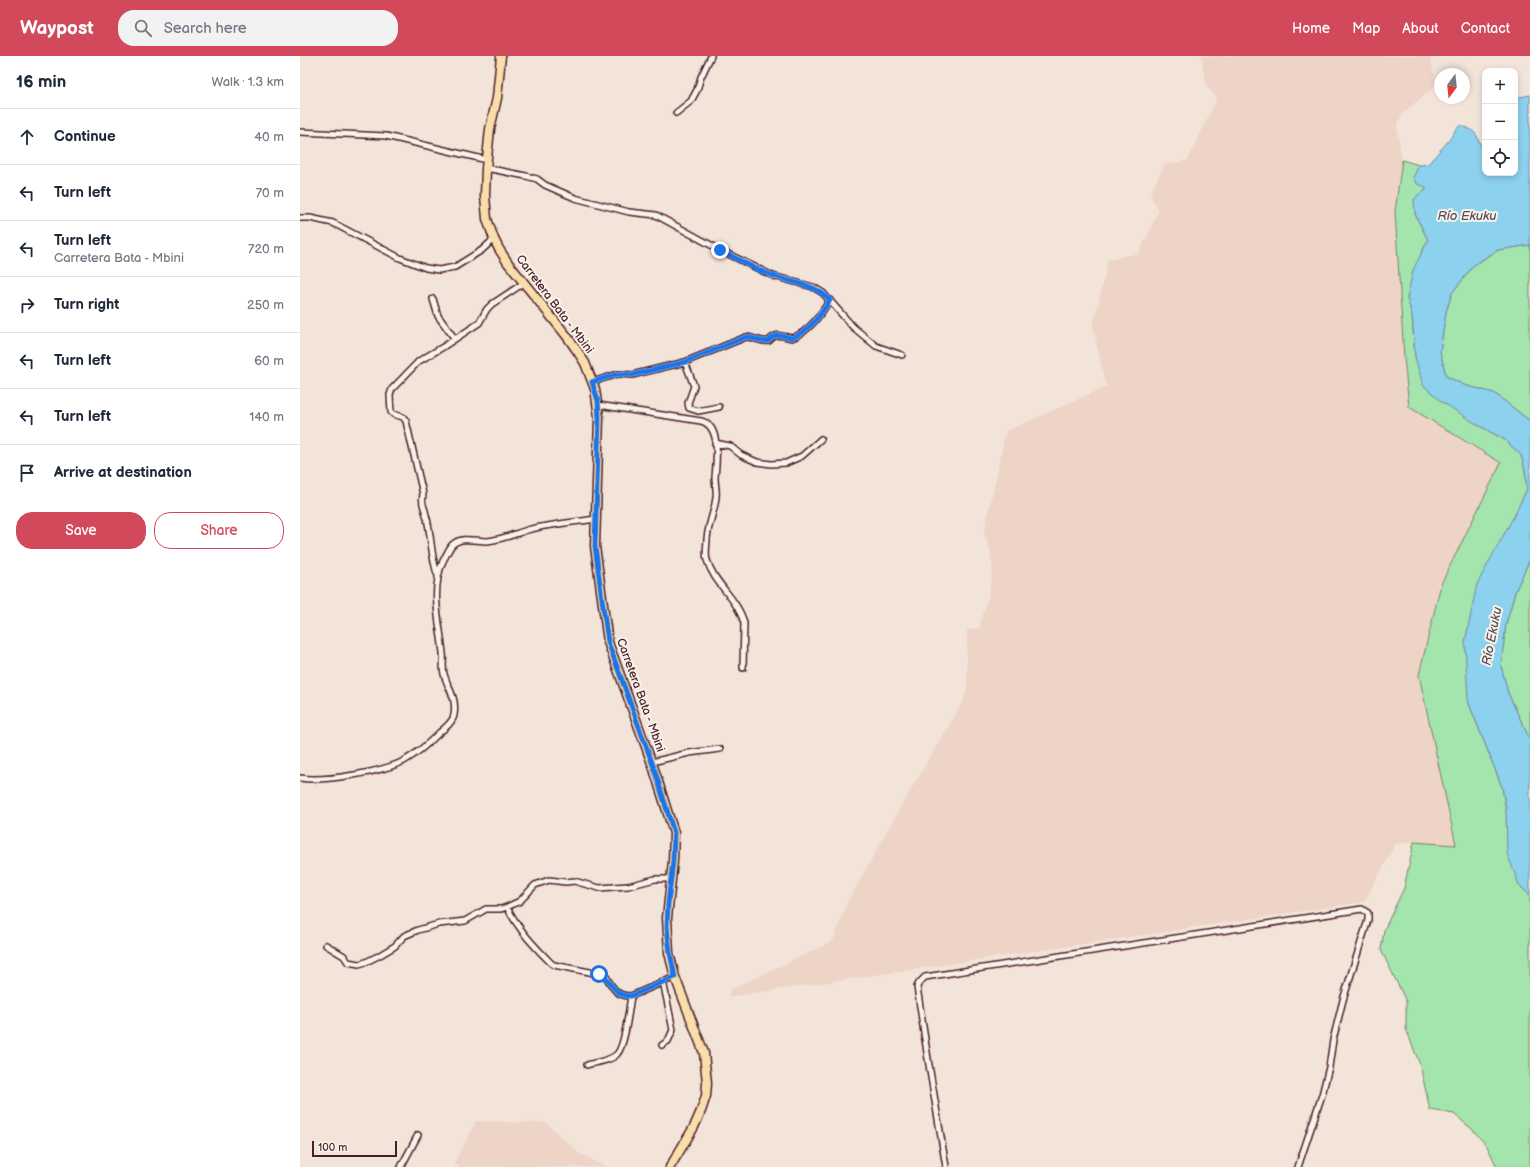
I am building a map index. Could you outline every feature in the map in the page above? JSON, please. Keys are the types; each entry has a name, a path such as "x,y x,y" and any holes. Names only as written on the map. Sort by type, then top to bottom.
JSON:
{"main road":[{"name":"Carretera Bata - Mbini","path":"501,56 497,98 490,129 486,164 487,219 494,239 508,263 566,335 578,352 592,382 598,404 599,418 595,546 608,642 652,762 674,833 667,927 670,953 675,977 700,1040 706,1066 707,1083 706,1096 694,1127 670,1167"}],"street":[{"path":"676,113 691,101 711,56"},
{"path":"300,132 386,136 536,179 545,185 575,198 629,212 656,215 720,250 773,276 813,287 823,293 853,327 876,346 902,355"},
{"path":"300,218 310,218 333,223 400,258 426,268 439,270 455,266 482,250 494,239"},
{"path":"438,576 432,557 426,514 422,503 423,494 406,421 403,417 391,412 390,396 392,389 418,361 479,323 487,309 492,304 524,284"},
{"path":"433,299 438,316 455,339"},
{"path":"592,382 618,374 632,375 685,362 746,337 755,338 765,342 769,341 773,336 778,334 792,338 807,329 820,315 830,300"},
{"path":"685,362 694,386 688,403 689,408 698,411 719,407"},
{"path":"598,404 706,422 713,431 717,462 715,478 716,496 707,536 707,559 716,580 738,607 742,616 744,623 744,668"},
{"path":"715,443 730,446 741,455 757,462 771,464 786,463 802,456 821,439"},
{"path":"300,778 325,779 356,774 404,761 430,742 454,717 455,705 452,692 443,672 444,655 436,602 438,576 449,549 456,542 487,541 531,529 596,519"},
{"path":"652,762 689,753 720,749"},
{"path":"326,946 344,956 348,962 359,964 380,955 395,946 404,936 418,930 439,924 465,921 486,909 500,909 507,907 520,901 535,885 549,880 566,882 574,881 599,888 628,886 655,879 670,879"},
{"path":"507,907 515,924 551,963 554,965 605,976 613,989 623,996 631,996 675,977"},
{"path":"946,1167 922,1026 917,987 921,980 926,977 994,966 1362,909 1368,913 1368,920 1343,1000 1322,1095 1298,1167"},
{"path":"662,1045 668,1041 673,1030 663,981"},
{"path":"587,1065 613,1057 619,1051 623,1040 631,996"},
{"path":"401,1167 418,1135"}],"shaded area":[{"path":"1201,56 1430,56 1434,75 1434,87 1402,114 1397,127 1402,160 1395,212 1404,358 1409,407 1501,463 1441,584 1419,675 1456,845 1414,842 1396,844 1364,902 728,997 730,990 833,941 847,903 901,806 963,702 967,689 967,630 979,628 988,597 993,570 990,549 984,532 1006,431 1106,387 1093,326 1108,260 1139,253 1159,210 1150,195 1164,165 1188,160 1217,98 1206,85"},
{"path":"476,1121 546,1123 579,1153 606,1167 461,1167 454,1164"}],"green space":[{"path":"1402,160 1419,165 1416,170 1423,185 1426,187 1426,190 1419,194 1415,214 1428,240 1421,254 1407,298 1412,315 1415,357 1478,425 1505,440 1521,455 1525,470 1527,489 1515,514 1468,701 1502,787 1519,885 1530,895 1530,1167 1497,1167 1487,1146 1473,1130 1454,1114 1430,1110 1420,1065 1406,1029 1406,1001 1381,950 1384,930 1404,888 1414,842 1456,845 1419,675 1441,584 1501,463 1409,407 1404,358 1395,212"},
{"path":"1530,245 1530,421 1494,393 1464,385 1446,376 1440,351 1446,312 1452,293 1474,265 1498,250"},
{"path":"1530,559 1530,740 1508,693 1501,666 1506,624 1515,592"}],"water":[{"name":"Río Ekuku","path":"1530,95 1530,245 1498,250 1474,265 1452,293 1446,312 1440,351 1446,376 1464,385 1494,393 1530,421 1530,559 1515,592 1506,624 1501,666 1508,693 1530,740 1530,895 1519,885 1507,853 1506,809 1502,787 1468,701 1465,642 1477,584 1527,489 1525,470 1521,455 1505,440 1442,402 1423,385 1415,357 1412,315 1407,298 1413,270 1428,240 1415,214 1414,200 1419,194 1426,190 1426,187 1417,184 1413,178 1419,165 1428,164 1450,139 1456,129 1461,125 1470,129 1476,134 1482,149 1482,176 1518,176 1518,97"}],"route":[{"path":"599,974 605,976 613,989 623,996 631,996 675,977 668,943 667,927 674,833 654,768 608,642 595,546 599,418 598,401 592,382 618,374 632,375 685,362 746,337 755,338 765,342 769,341 773,336 778,334 792,338 807,329 820,315 830,300 823,293 813,287 773,276 720,250"}]}
